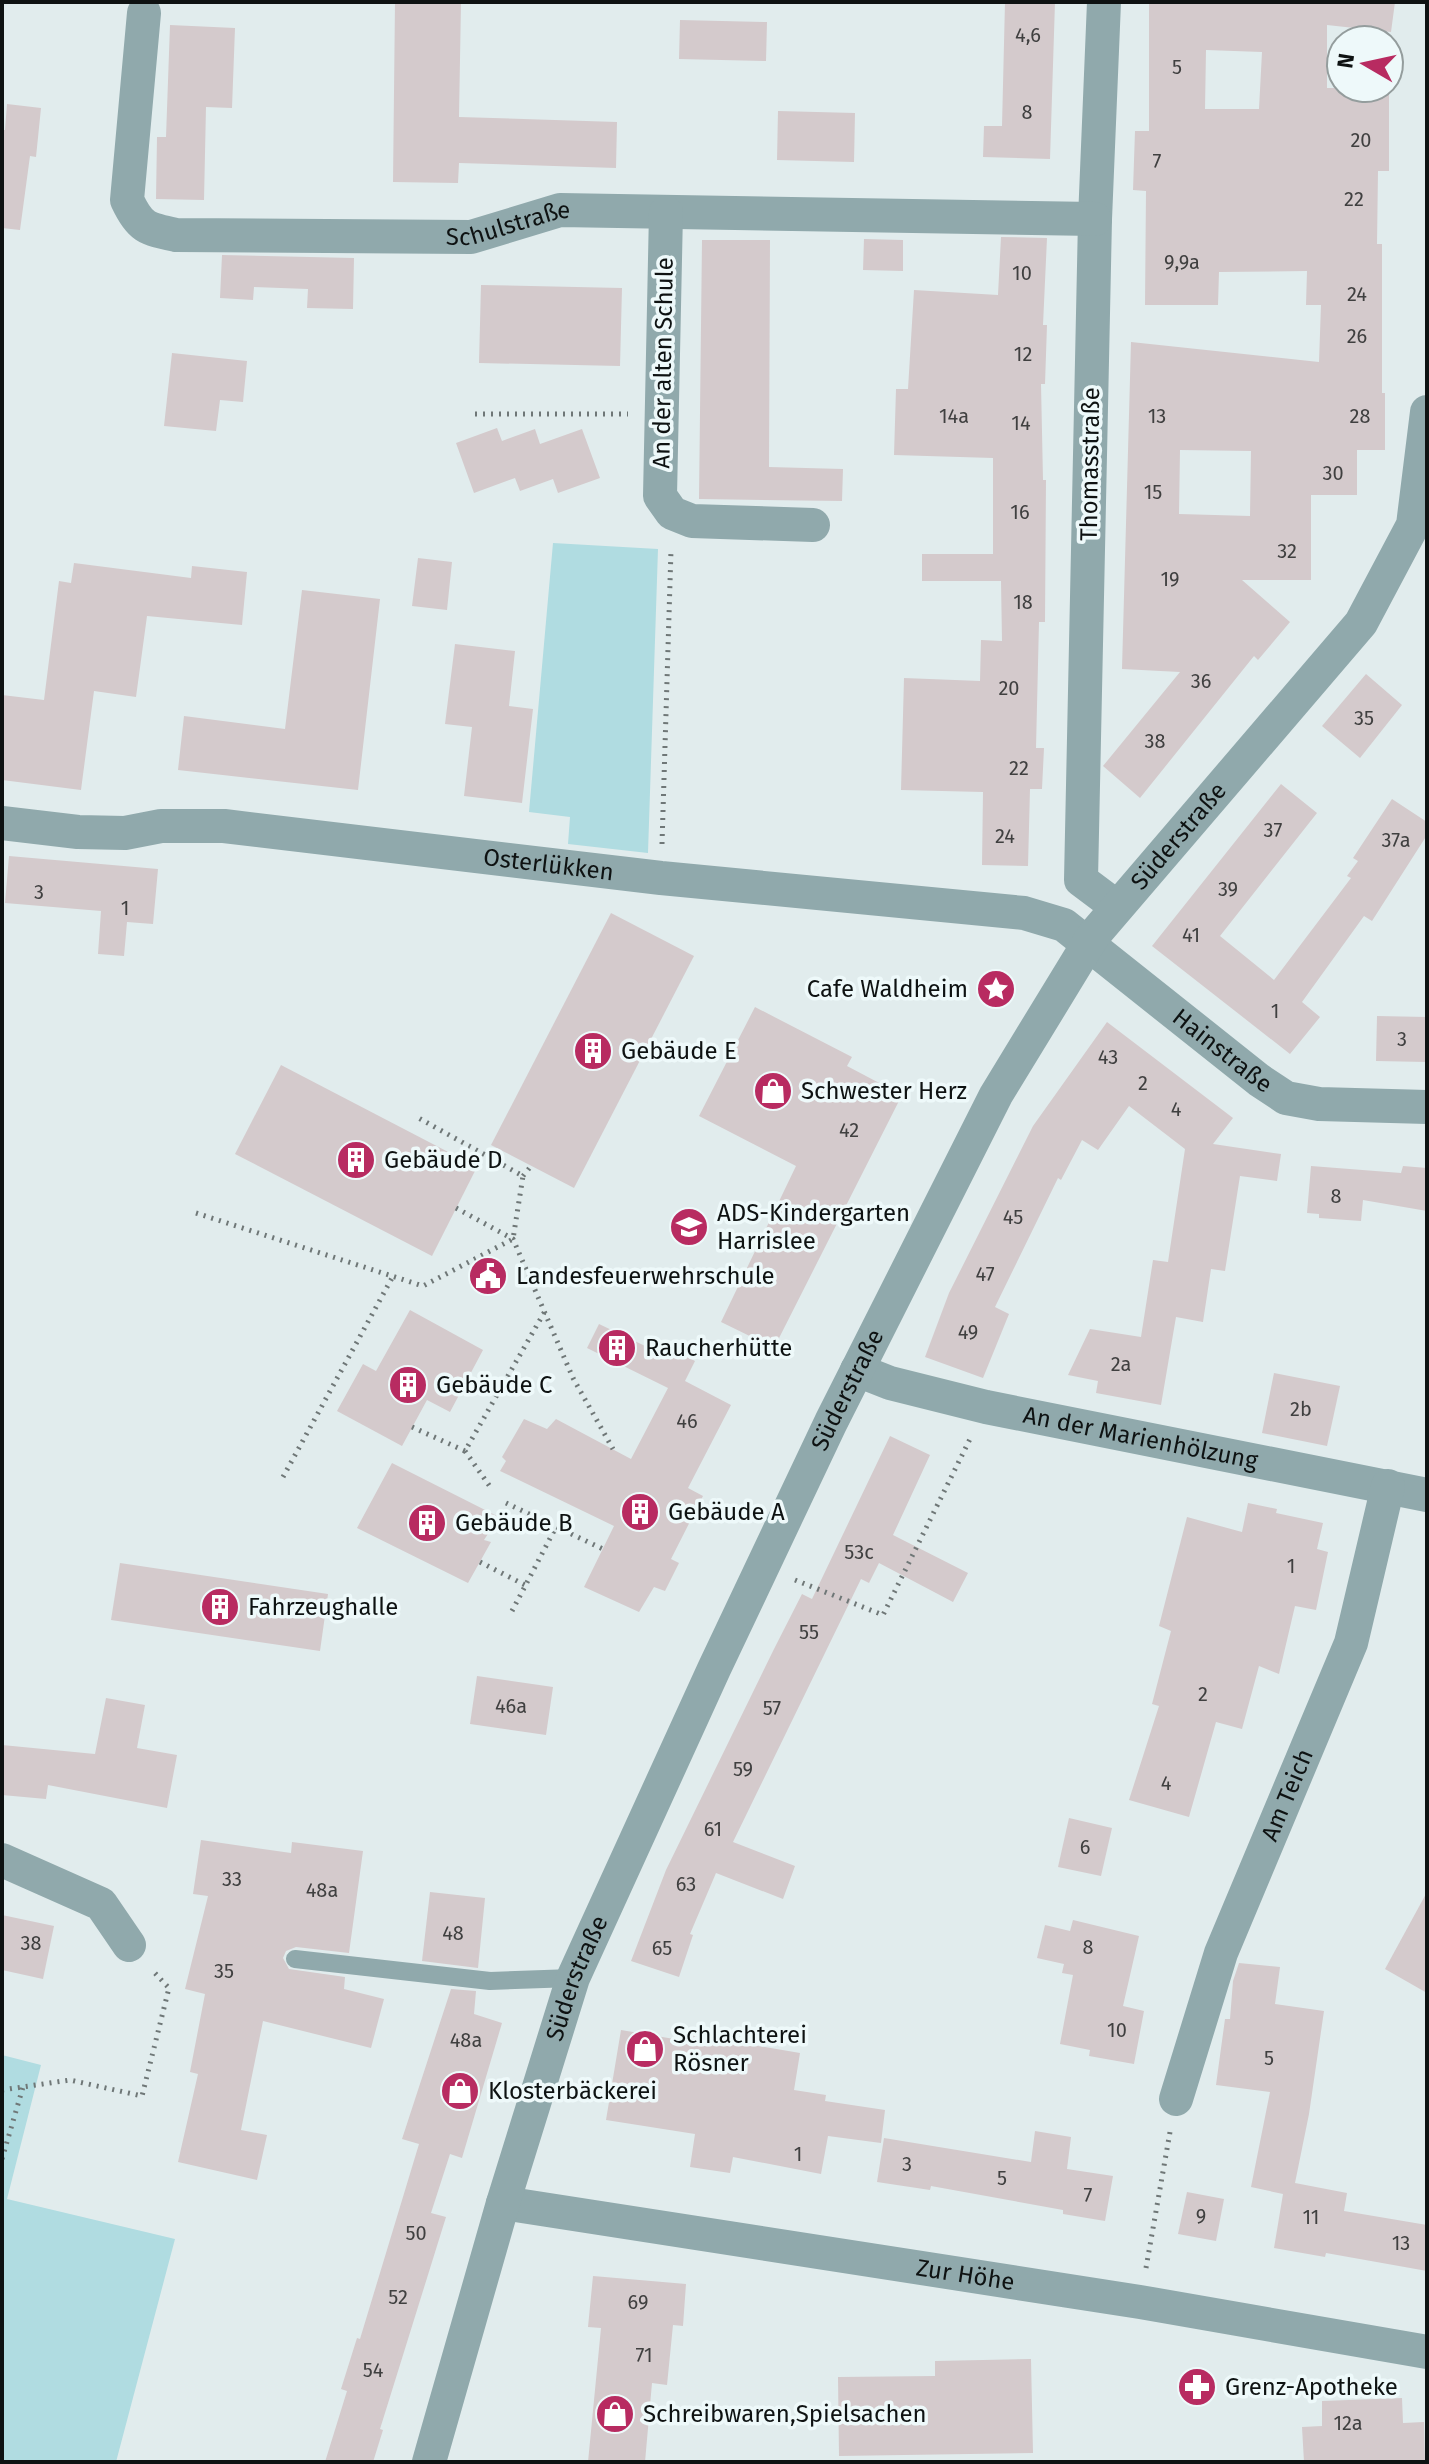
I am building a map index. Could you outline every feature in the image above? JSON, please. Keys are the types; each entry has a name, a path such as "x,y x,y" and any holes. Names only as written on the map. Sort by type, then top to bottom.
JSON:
{"street":[{"name":"Thomasstraße","path":"1104,2 1095,219 1081,880 1117,907"},
{"name":"Schulstraße","path":"144,13 127,200 136,220 150,230 176,235 471,237 560,210 1095,219"},
{"name":"An der alten Schule","path":"666,212 660,496 672,513"},
{"name":"Süderstraße","path":"429,2462 503,2203 573,1978 857,1370 996,1095 1088,943 1361,623 1413,525 1427,412"},
{"path":"672,513 692,521 813,525"},
{"name":"Osterlükken","path":"2,823 78,832 125,833 161,826 224,826 661,878 1024,913 1064,925 1088,943"},
{"name":"Hainstraße","path":"1088,943 1259,1080 1286,1098 1319,1104 1427,1107"},
{"name":"An der Marienhölzung","path":"857,1370 890,1383 986,1407 1427,1495"},
{"name":"Am Teich","path":"1176,2099 1221,1953 1351,1643 1388,1486"},
{"path":"2,1860 101,1904 129,1945"},
{"name":"Zur Höhe","path":"503,2203 1140,2302 1427,2352"}],"lane":[{"path":"295,1959 490,1981 573,1978"}],"path":[{"path":"475,414 661,414"},
{"path":"661,878 672,513"},
{"path":"415,1116 523,1176"},
{"path":"531,1166 523,1176 513,1239 573,1378 613,1449"},
{"path":"456,1208 513,1239"},
{"path":"196,1213 423,1286 513,1239"},
{"path":"283,1477 392,1278"},
{"path":"465,1451 545,1311"},
{"path":"763,1568 883,1615 986,1407"},
{"path":"412,1427 465,1451 491,1488"},
{"path":"506,1503 603,1549"},
{"path":"512,1611 556,1527"},
{"path":"480,1562 525,1585"},
{"path":"2,2090 70,2080 142,2096 169,1988 129,1945"},
{"path":"2,2159 23,2087"},
{"path":"1140,2302 1176,2099"}],"shaded area":[{"path":"553,543 658,549 648,853 568,844 570,817 529,812"},
{"path":"2,2055 41,2065 7,2199 175,2239 116,2462 2,2462"}],"building":[{"path":"395,2 461,2 459,117 617,122 616,168 459,163 458,183 393,182"},
{"path":"1005,2 1055,2 1050,159 983,157 984,126 1002,126"},
{"path":"1149,2 1395,2 1392,24 1325,24 1325,104 1389,104 1389,171 1378,171 1377,244 1382,244 1385,450 1357,450 1357,495 1311,495 1311,580 1242,580 1290,622 1258,660 1254,656 1140,798 1103,766 1180,672 1122,669 1131,342 1319,362 1321,305 1306,305 1307,271 1219,272 1218,305 1145,305 1146,191 1133,190 1135,131 1149,131","holes":["1206,50 1262,52 1259,109 1205,109","1180,450 1251,451 1250,516 1179,514"]},
{"path":"680,20 767,22 766,61 679,59"},
{"path":"170,25 235,28 232,108 206,107 204,200 156,199 157,137 166,137"},
{"path":"7,104 41,108 36,157 30,156 20,230 2,228 2,130 5,130"},
{"path":"778,111 855,113 854,162 777,160"},
{"path":"1001,237 1047,238 1043,325 1047,325 1045,384 1041,384 1043,480 1046,480 1045,622 1039,622 1036,748 1044,748 1042,789 1030,789 1028,866 982,865 983,792 901,790 904,678 980,681 981,640 1002,641 1001,581 922,581 922,554 993,554 993,458 894,455 896,389 908,389 914,290 998,295"},
{"path":"864,239 903,240 903,271 863,270"},
{"path":"702,240 770,240 769,467 843,469 842,501 699,499"},
{"path":"222,255 354,258 353,309 307,308 308,289 254,287 253,300 220,298"},
{"path":"481,285 622,288 620,366 479,363"},
{"path":"172,353 247,361 243,402 220,400 216,431 164,426"},
{"path":"497,428 502,441 535,429 540,444 582,429 600,478 558,493 553,479 520,491 515,478 474,493 456,443"},
{"path":"418,558 452,562 447,610 412,606"},
{"path":"74,563 191,578 192,566 247,572 242,625 147,616 136,697 94,691 81,790 2,780 2,695 44,700 59,581 71,583"},
{"path":"302,590 380,599 358,790 178,770 184,716 285,729"},
{"path":"455,644 515,651 509,706 533,709 522,803 464,796 472,727 445,724"},
{"path":"1366,674 1402,705 1360,758 1322,726"},
{"path":"1281,784 1317,813 1220,936 1274,980 1351,878 1347,876 1358,861 1353,858 1392,799 1427,822 1427,835 1372,921 1364,916 1302,1002 1320,1017 1290,1054 1152,946"},
{"path":"9,856 158,869 153,924 127,922 124,956 98,954 101,911 5,903"},
{"name":"Gebäude E","path":"611,913 694,956 574,1188 491,1145"},
{"path":"755,1007 852,1057 847,1066 902,1095 774,1348 721,1322 796,1166 699,1116"},
{"path":"1377,1016 1427,1017 1427,1062 1376,1061"},
{"path":"1107,1022 1233,1118 1213,1144 1281,1154 1277,1181 1240,1176 1225,1271 1211,1269 1203,1322 1176,1317 1161,1405 1096,1393 1098,1381 1068,1375 1090,1329 1141,1337 1153,1260 1168,1262 1185,1149 1129,1106 1098,1150 1082,1140 1061,1180 1058,1178 995,1307 1009,1314 983,1378 925,1357 949,1293 1033,1126"},
{"name":"Gebäude D","path":"281,1065 477,1167 432,1256 235,1154"},
{"path":"1311,1166 1401,1173 1403,1166 1427,1168 1427,1211 1363,1200 1361,1221 1319,1218 1319,1214 1307,1213"},
{"name":"Gebäude C","path":"410,1310 483,1350 450,1412 427,1400 402,1446 337,1411 363,1364 376,1371"},
{"name":"Gebäude A","path":"599,1324 664,1355 668,1347 695,1361 685,1381 731,1405 688,1488 703,1496 671,1559 679,1563 665,1591 654,1587 639,1612 584,1587 614,1526 500,1471 506,1461 502,1457 524,1419 547,1429 556,1419 631,1459 668,1388 587,1348"},
{"path":"1274,1373 1340,1386 1327,1446 1262,1433"},
{"path":"890,1436 930,1455 893,1535 968,1573 953,1602 879,1563 869,1583 861,1579 733,1842 795,1866 783,1899 716,1873 690,1934 693,1935 679,1977 631,1961 666,1870 774,1649 802,1594 812,1599"},
{"name":"Gebäude B","path":"392,1463 499,1517 484,1540 491,1542 468,1583 357,1528"},
{"path":"1248,1503 1277,1509 1276,1513 1323,1523 1317,1549 1328,1552 1316,1610 1295,1606 1279,1674 1259,1666 1242,1729 1216,1722 1189,1817 1129,1800 1159,1706 1152,1704 1171,1631 1159,1626 1187,1517 1242,1532"},
{"name":"Fahrzeughalle","path":"120,1563 328,1594 320,1651 111,1620"},
{"path":"477,1676 553,1687 546,1735 470,1724"},
{"path":"106,1698 145,1705 137,1748 177,1755 167,1808 48,1785 46,1799 2,1795 2,1745 95,1754"},
{"path":"1069,1818 1112,1828 1101,1876 1058,1867"},
{"path":"201,1840 291,1853 292,1842 363,1851 349,1953 296,1947 286,1951 283,1958 289,1969 345,1977 344,1989 384,1999 371,2048 263,2021 241,2130 267,2135 257,2180 178,2162 198,2074 190,2072 205,1994 185,1989 208,1896 193,1894"},
{"path":"430,1892 485,1898 478,1968 422,1961"},
{"path":"1427,1892 1427,1993 1385,1969"},
{"path":"2,1915 54,1926 43,1979 2,1970"},
{"path":"1073,1920 1139,1936 1123,2006 1144,2011 1134,2064 1089,2056 1090,2050 1060,2044 1073,1975 1062,1973 1064,1964 1037,1958 1045,1925 1070,1931"},
{"path":"1239,1963 1280,1967 1275,2004 1324,2011 1295,2183 1347,2193 1344,2211 1427,2225 1427,2271 1326,2253 1325,2257 1274,2248 1283,2194 1251,2187 1270,2092 1216,2085 1225,2019 1230,2019 1233,1981"},
{"path":"451,1989 476,1991 474,2014 502,2023 462,2158 450,2154 431,2213 446,2217 380,2429 383,2430 373,2462 325,2462 347,2391 341,2389 357,2338 360,2339 419,2144 402,2139"},
{"path":"621,2030 680,2040 681,2033 800,2053 794,2090 826,2095 825,2101 885,2110 881,2143 828,2136 821,2174 733,2157 730,2173 690,2167 695,2134 606,2120"},
{"path":"1035,2131 1071,2137 1067,2169 1113,2176 1105,2221 1063,2214 1063,2210 931,2186 930,2190 877,2182 884,2138 1031,2162"},
{"path":"1187,2192 1224,2199 1216,2241 1178,2234"},
{"path":"593,2276 686,2284 683,2326 673,2325 667,2385 652,2383 645,2462 588,2462 601,2328 588,2327"},
{"path":"1031,2359 1033,2453 839,2456 838,2377 935,2376 935,2361"},
{"path":"1402,2398 1403,2423 1424,2422 1425,2462 1304,2462 1302,2427 1322,2426 1322,2401"}],"place":[{"name":"Cafe Waldheim","path":"996,989"},
{"name":"Gebäude E","path":"593,1051"},
{"name":"Schwester Herz","path":"773,1091"},
{"name":"Gebäude D","path":"356,1160"},
{"name":"ADS-Kindergarten Harrislee","path":"689,1227"},
{"name":"Landesfeuerwehrschule","path":"488,1276"},
{"name":"Raucherhütte","path":"617,1348"},
{"name":"Gebäude C","path":"408,1385"},
{"name":"Gebäude A","path":"640,1512"},
{"name":"Gebäude B","path":"427,1523"},
{"name":"Fahrzeughalle","path":"220,1607"},
{"name":"Schlachterei Rösner","path":"645,2049"},
{"name":"Klosterbäckerei","path":"460,2091"},
{"name":"Grenz-Apotheke","path":"1197,2387"},
{"name":"Schreibwaren,Spielsachen","path":"615,2414"}]}
